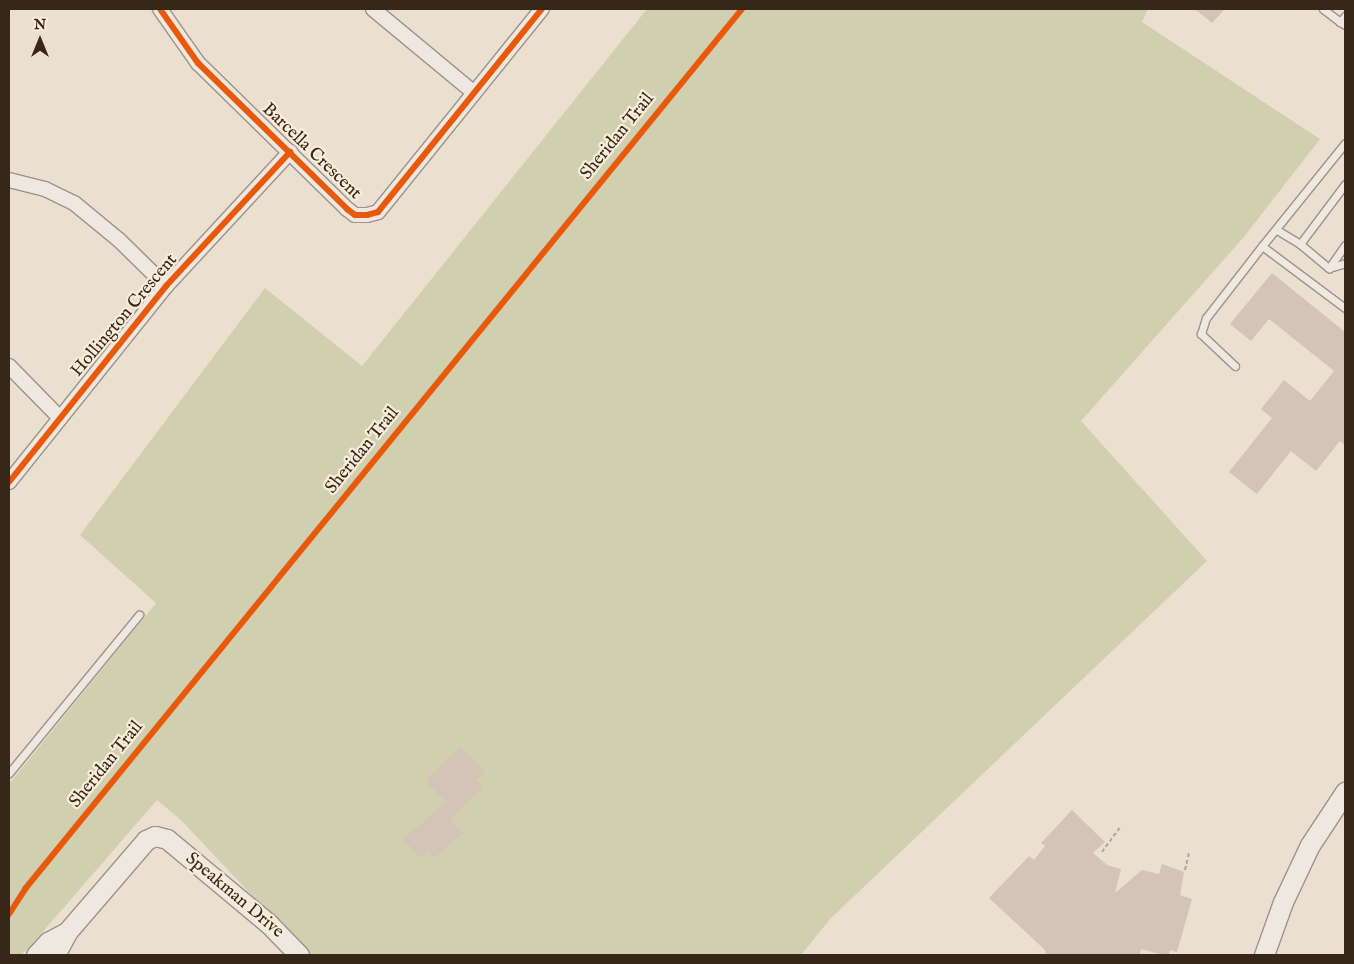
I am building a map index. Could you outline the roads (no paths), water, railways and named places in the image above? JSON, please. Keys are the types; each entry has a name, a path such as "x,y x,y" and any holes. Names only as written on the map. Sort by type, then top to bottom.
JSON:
{"street":[{"name":"Barcella Crescent","path":"160,9 198,63 347,209 356,215 378,212 542,9"},
{"path":"373,9 474,93"},
{"name":"Hollington Crescent","path":"9,482 166,286 290,152"},
{"name":"Hollington Crescent","path":"9,180 45,189 74,203 119,240 166,286"},
{"path":"9,366 60,418"},
{"path":"1264,955 1283,902 1310,845 1345,792"},
{"name":"Speakman Drive","path":"67,932 146,840 155,836 167,839 269,924 299,955"},
{"path":"36,955 48,942 67,932"},
{"path":"55,955 67,932"}],"lane":[{"path":"1323,9 1344,21"},
{"path":"1235,366 1201,334 1206,318 1345,143"},
{"path":"1300,244 1345,184"},
{"path":"1277,230 1300,244 1329,268"},
{"path":"1329,268 1345,245"},
{"path":"1262,246 1345,308"},
{"path":"1329,268 1345,263"},
{"path":"9,773 139,615"}]}
